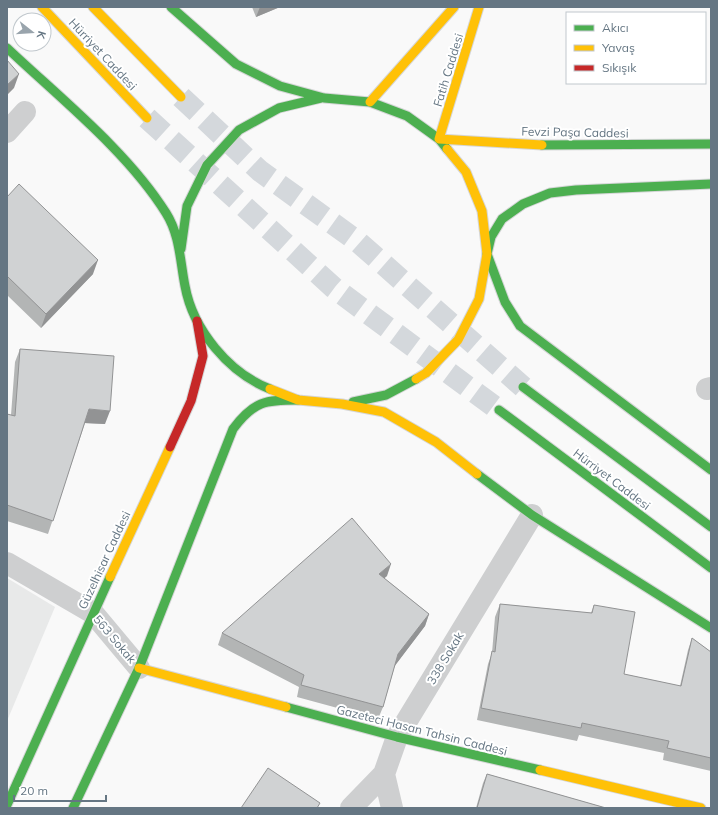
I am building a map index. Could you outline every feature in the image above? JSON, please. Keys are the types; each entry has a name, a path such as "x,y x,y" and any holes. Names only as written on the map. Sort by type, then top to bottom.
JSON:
{"main road":[{"name":"Hürriyet Caddesi","path":"42,7 147,118"},
{"name":"Hürriyet Caddesi","path":"93,7 181,97"},
{"path":"171,7 236,64 280,86 324,98 370,102 407,116 439,139 466,172 482,212 487,254 505,302 520,326 711,470"},
{"name":"Fatih Caddesi","path":"370,102 454,7"},
{"name":"Fatih Caddesi","path":"439,139 480,7"},
{"path":"7,48 125,159 167,214 180,252 185,288 197,321 222,357 257,384 298,400"},
{"path":"180,252 187,206 207,165 239,130 279,108 324,98"},
{"name":"Fevzi Paşa Caddesi","path":"439,139 560,146 711,144"},
{"path":"342,404 386,395 426,373 458,340 479,299 491,238 502,218 523,204 550,193 576,190 711,184"},
{"name":"Güzelhisar Caddesi","path":"7,805 93,613 191,401 203,356 197,321"},
{"name":"Hürriyet Caddesi","path":"523,387 711,527"},
{"path":"73,808 139,668 233,429 245,412 264,400 298,400 342,404 384,412 436,442 532,514 711,628"},
{"name":"Hürriyet Caddesi","path":"499,410 711,568"},
{"name":"Gazeteci Hasan Tahsin Caddesi","path":"139,668 397,737 657,804 701,808"}],"street":[{"path":"7,132 25,112"},
{"name":"338 Sokak","path":"384,774 397,737 532,514"},
{"name":"563 Sokak","path":"7,563 93,613 139,668"},
{"path":"351,808 384,774"},
{"path":"384,774 392,808"}],"shaded area":[{"path":"7,578 55,607 7,721"}],"building":[{"path":"7,60 19,74 7,85"},
{"path":"19,184 98,260 46,314 7,276 7,197"},
{"path":"20,349 114,356 110,411 89,409 53,521 7,505 7,414 15,416"},
{"path":"352,518 391,564 379,574 429,614 398,654 383,707 301,685 304,675 222,633"},
{"path":"500,604 592,613 594,605 635,612 624,674 681,686 692,638 711,652 711,758 667,748 669,741 582,723 581,728 481,708 492,651 495,652"},
{"path":"268,768 320,803 317,808 241,808"},
{"path":"487,774 606,808 477,808"}],"tunnel":[{"path":"181,97 260,171 357,241 523,387"},
{"path":"147,118 334,288 499,410"}],"traffic: fast":[{"path":"171,7 236,64 280,86 324,98 370,102 407,116 439,139 447,149"},
{"path":"7,48 92,126 133,169 150,190 171,221 177,239 189,302 205,334 227,361 255,382 270,389"},
{"path":"181,249 187,206 207,165 239,130 279,108 321,98"},
{"path":"542,145 711,144"},
{"path":"487,254 491,237 502,219 523,204 550,193 576,190 711,184"},
{"path":"487,254 505,302 520,326 711,470"},
{"path":"353,402 386,395 416,379"},
{"path":"523,387 711,527"},
{"path":"73,808 139,668 233,429 247,413 261,404 277,401 298,400"},
{"path":"499,410 711,568"},
{"path":"477,474 532,515 711,628"},
{"path":"7,805 110,577"},
{"path":"286,707 397,737 540,770"}],"traffic: slow":[{"path":"42,7 147,118"},
{"path":"93,7 181,97"},
{"path":"370,102 454,7"},
{"path":"479,7 439,139 542,145"},
{"path":"416,379 426,373 458,340 479,299 487,254 482,211 466,172 447,149"},
{"path":"270,389 298,400 342,404 384,412 436,442 477,474"},
{"path":"110,577 170,447"},
{"path":"139,668 286,707"},
{"path":"540,770 701,808"}],"traffic: jam":[{"path":"170,447 191,401 203,356 197,321"}]}
